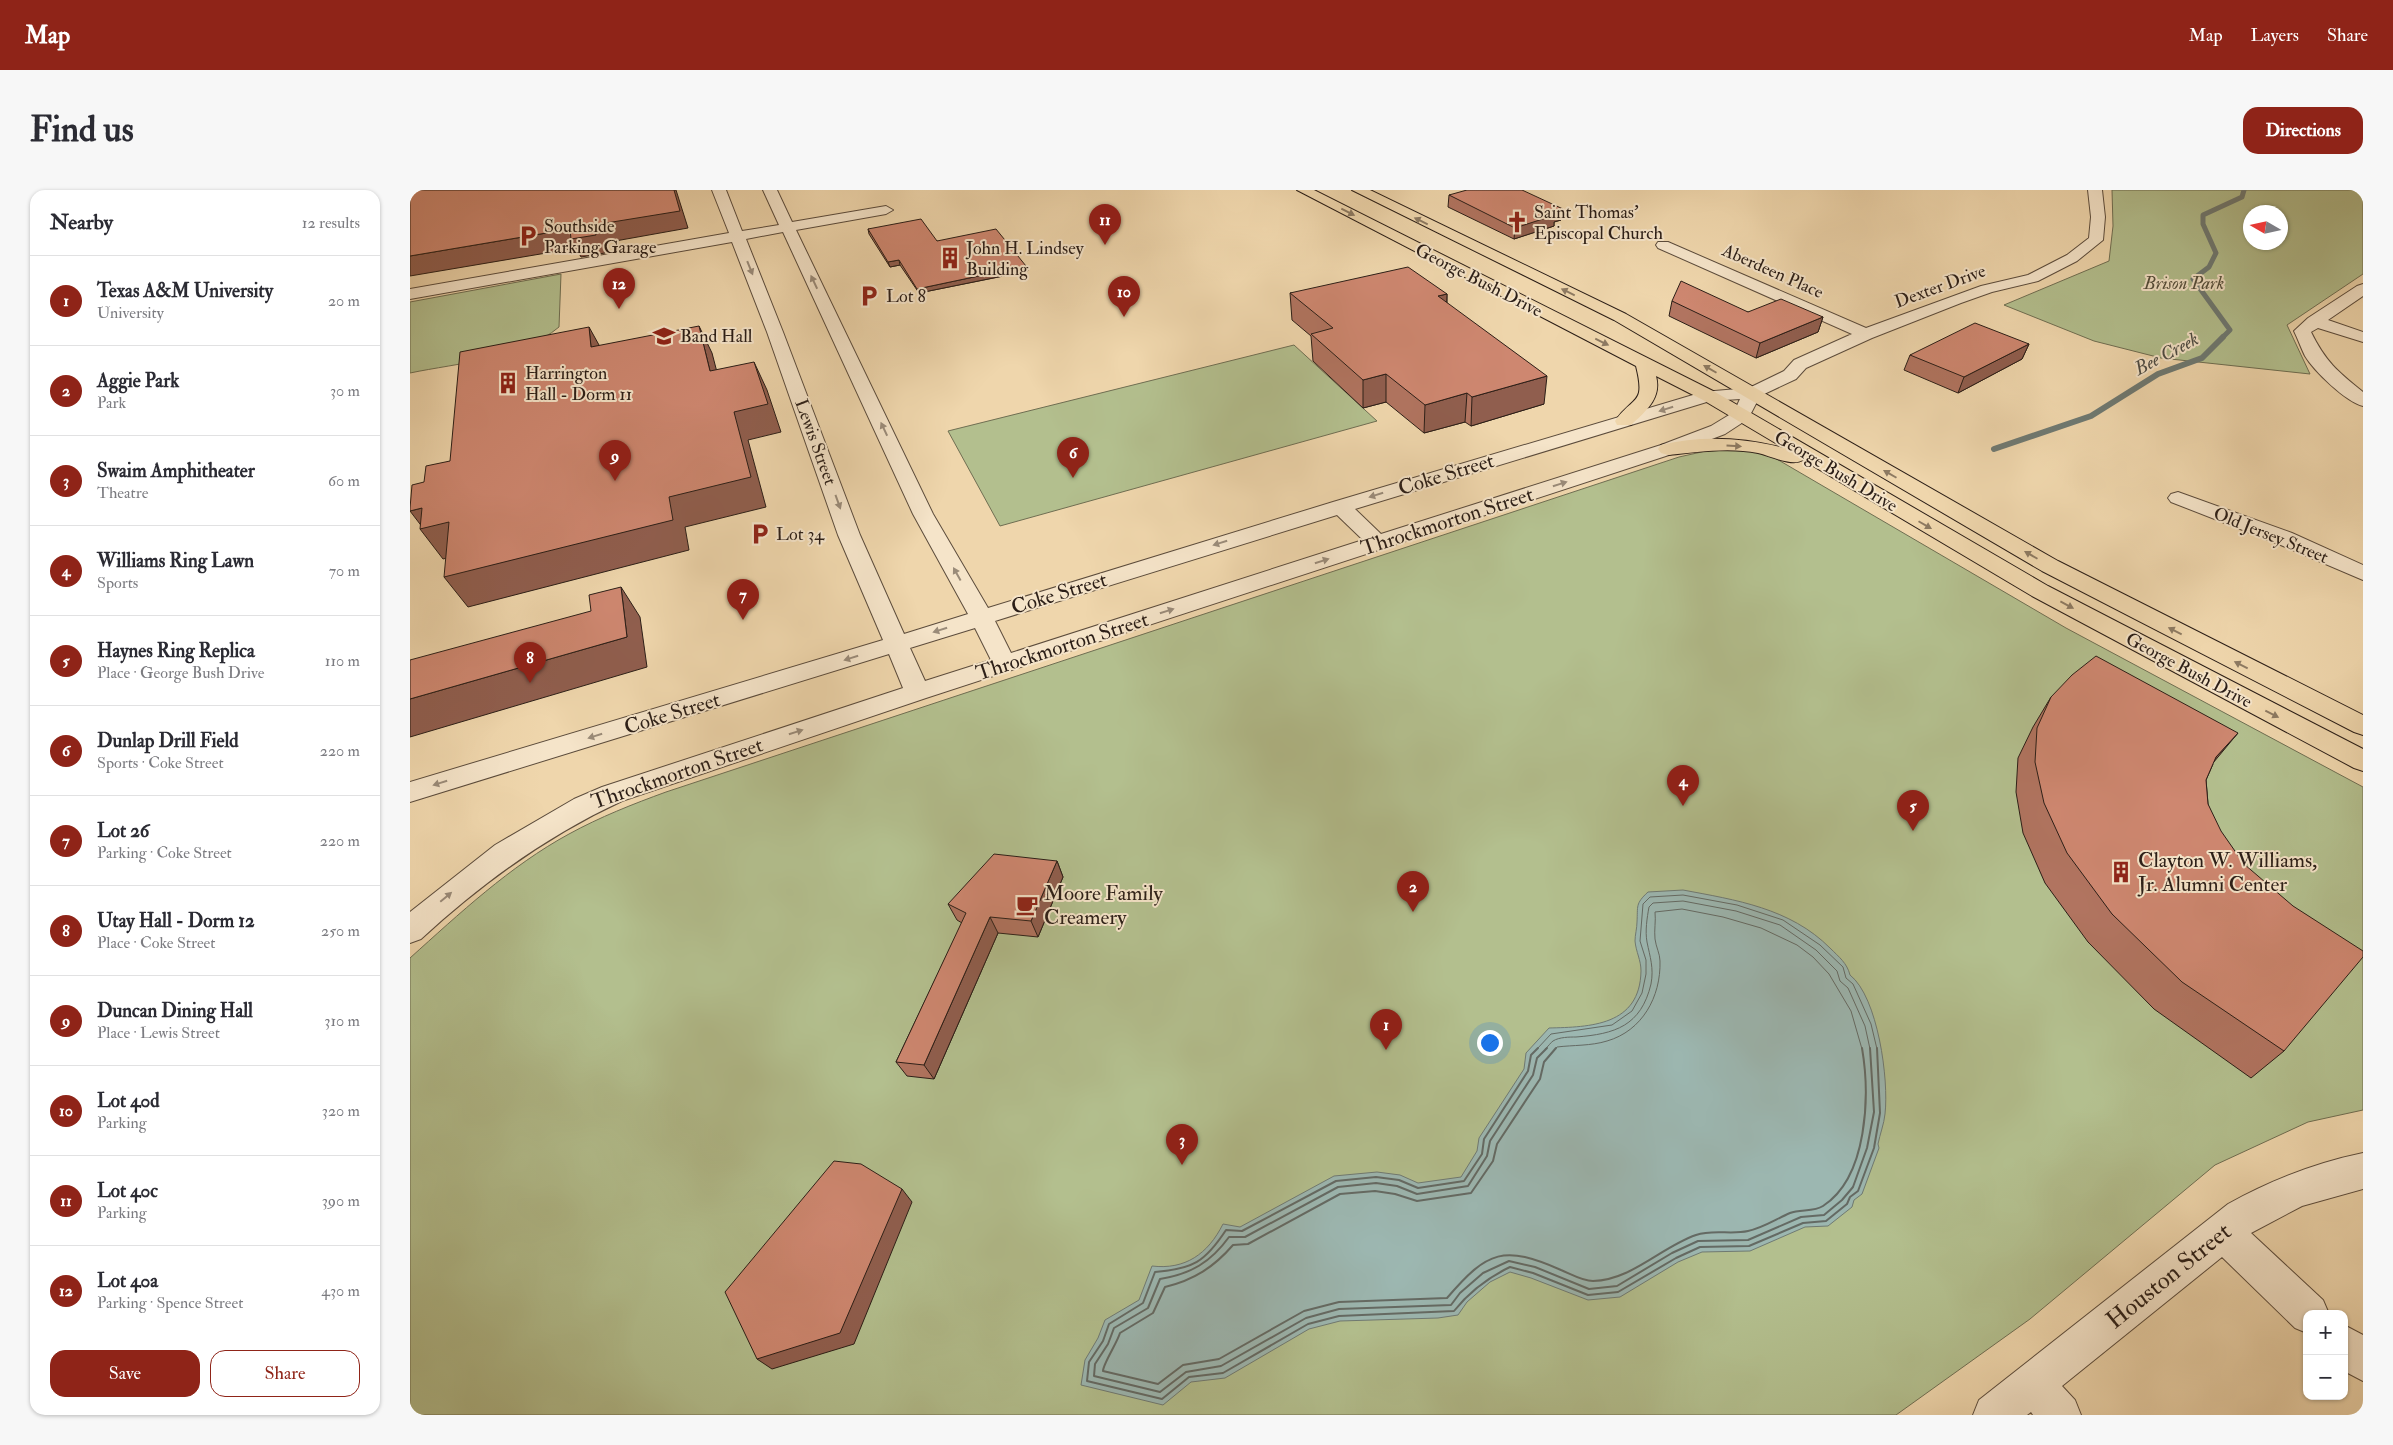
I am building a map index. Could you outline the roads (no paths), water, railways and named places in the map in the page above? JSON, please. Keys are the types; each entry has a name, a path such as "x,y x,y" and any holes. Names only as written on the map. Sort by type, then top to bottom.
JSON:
{"main road":[{"name":"George Bush Drive","path":"1304,190 1524,304 1644,362 1709,396 2040,591 2363,761"},
{"name":"George Bush Drive","path":"1359,190 1620,318 2050,566 2363,726"},
{"path":"1624,421 1643,404 1650,386 1644,362"},
{"path":"1668,449 1716,445 1756,447 1824,464"}],"street":[{"name":"Lewis Street","path":"719,190 775,332 849,535 898,644 917,692"},
{"path":"770,190 923,514 981,617 1004,664"},
{"name":"Dexter Drive","path":"1753,393 1790,375 1800,364 1866,334 1987,289 2033,278 2072,258 2096,240 2098,217 2096,190"},
{"path":"410,294 886,210"},
{"name":"Aberdeen Place","path":"1664,245 1866,334"},
{"path":"2363,289 2302,331 2314,356 2333,377 2363,401"},
{"path":"2314,321 2363,337"},
{"path":"1741,415 1753,393"},
{"name":"Coke Street","path":"410,792 898,644 1340,506 1624,421 1709,396 1753,393"},
{"name":"Throckmorton Street","path":"410,930 500,855 587,804 655,778 1668,449 1718,430 1741,415"},
{"name":"Old Jersey Street","path":"2178,498 2284,538 2363,574"},
{"path":"1340,506 1378,543"},
{"name":"Houston Street","path":"1994,1415 2241,1217 2288,1192 2330,1177 2363,1171"},
{"path":"2222,1231 2305,1310"},
{"path":"2348,1348 2363,1361"},
{"path":"2033,1383 2060,1415"}],"water":[{"path":"1683,890 1742,902 1798,923 1814,934 1839,957 1847,967 1850,975 1860,986 1868,1001 1880,1040 1886,1099 1878,1144 1879,1148 1862,1194 1854,1200 1852,1207 1828,1226 1805,1227 1750,1251 1702,1252 1678,1262 1620,1297 1588,1300 1510,1272 1490,1282 1467,1302 1458,1315 1438,1318 1340,1321 1309,1329 1225,1378 1191,1382 1163,1405 1081,1385 1085,1360 1098,1338 1105,1320 1139,1300 1152,1266 1164,1267 1175,1265 1194,1258 1210,1244 1223,1224 1240,1227 1334,1176 1377,1172 1400,1175 1418,1183 1461,1177 1477,1151 1479,1138 1524,1069 1526,1053 1549,1028 1581,1026 1610,1020 1622,1013 1632,1003 1638,989 1641,971 1635,941 1639,903 1648,892"}],"waterway":[{"name":"Bee Creek","path":"1994,449 2091,416 2158,374 2202,358 2230,330 2193,279 2209,267 2216,253 2203,224 2203,215 2242,197 2244,190"}],"place":[{"name":"Saint Thomas' Episcopal Church","path":"1517,222"},
{"name":"Southside Parking Garage","path":"528,236"},
{"name":"Lot 40c","path":"1105,245"},
{"name":"John H. Lindsey Building","path":"950,258"},
{"name":"Lot 8","path":"869,296"},
{"name":"Lot 40a","path":"619,309"},
{"name":"Lot 40d","path":"1124,317"},
{"name":"Band Hall","path":"664,336"},
{"name":"Harrington Hall - Dorm 11","path":"508,383"},
{"name":"Dunlap Drill Field","path":"1073,478"},
{"name":"Duncan Dining Hall","path":"615,481"},
{"name":"Lot 34","path":"760,534"},
{"name":"Lot 26","path":"743,620"},
{"name":"Utay Hall - Dorm 12","path":"530,683"},
{"name":"Williams Ring Lawn","path":"1683,806"},
{"name":"Haynes Ring Replica","path":"1913,831"},
{"name":"Clayton W. Williams, Jr. Alumni Center","path":"2121,872"},
{"name":"Moore Family Creamery","path":"1027,905"},
{"name":"Aggie Park","path":"1413,912"},
{"name":"Texas A&M University","path":"1386,1050"},
{"name":"Swaim Amphitheater","path":"1182,1165"}],"park label":[{"name":"Brison Park","path":"2184,283"}]}
